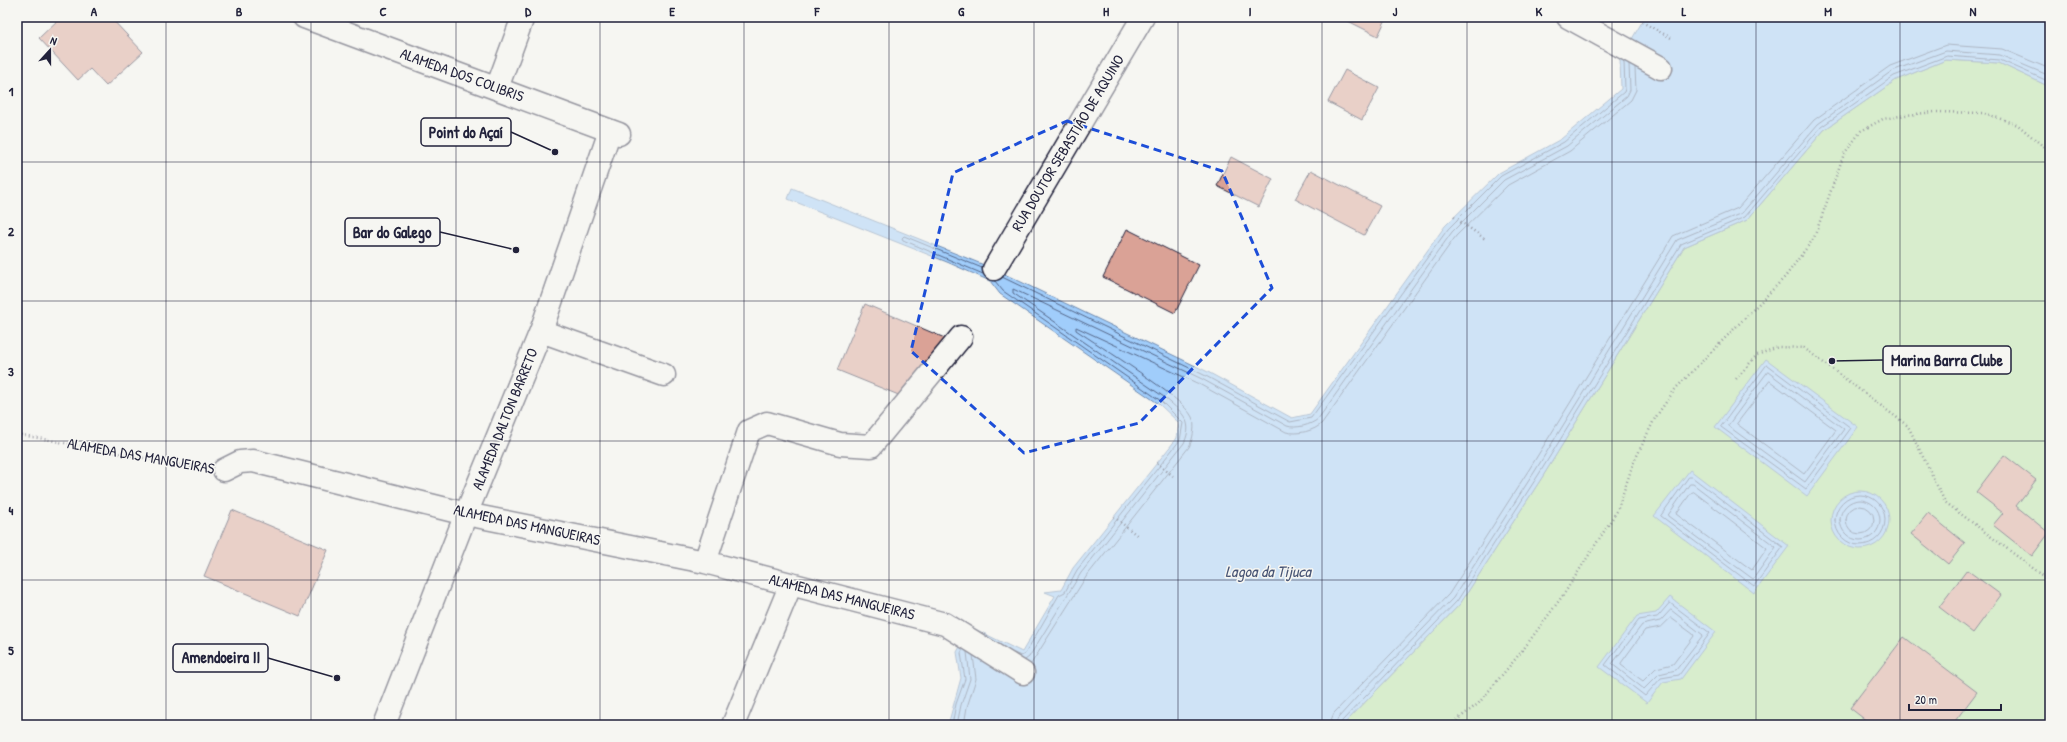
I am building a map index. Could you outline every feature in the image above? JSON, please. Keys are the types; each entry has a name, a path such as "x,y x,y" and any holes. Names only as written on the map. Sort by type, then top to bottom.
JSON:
{"street":[{"name":"ALAMEDA DOS COLIBRIS","path":"304,17 614,133"},
{"path":"497,88 523,17"},
{"name":"RUA DOUTOR SEBASTIÃO DE AQUINO","path":"994,269 1143,17"},
{"path":"1568,17 1661,68"},
{"name":"ALAMEDA DALTON BARRETO","path":"384,725 466,514 541,331 614,133"},
{"path":"541,331 664,375"},
{"path":"705,562 749,431 766,422 840,444 871,446 961,337"},
{"name":"ALAMEDA DAS MANGUEIRAS","path":"224,470 240,462 253,461 466,514 705,562 945,624 1023,673"},
{"path":"733,725 791,584"}],"path":[{"path":"1642,22 1673,39"},
{"path":"1450,725 1478,704 1522,650 1564,594 1617,512 1636,457 1655,418 1676,388 1785,277 1814,238 1844,154 1861,131 1883,119 1906,115 1935,112 1984,113 2018,125 2050,152"},
{"path":"1454,217 1485,239"},
{"path":"1736,379 1757,355 1778,347 1804,348 1908,426 1945,502 2042,575 2050,579"},
{"name":"ALAMEDA DAS MANGUEIRAS","path":"17,434 210,470 224,470"},
{"path":"1157,463 1173,476"},
{"path":"1114,517 1138,536"}],"highlighted area":[{"path":"1067,121 1222,171 1272,288 1139,423 1024,453 911,351 953,173"}],"green space":[{"path":"1946,60 1999,63 2050,87 2050,725 1343,725 1460,604 1543,476 1684,247 1747,220 1824,130 1896,80"}],"water":[{"name":"Lagoa da Tijuca","path":"1645,17 2050,17 2050,87 1999,63 1946,60 1896,80 1824,130 1747,220 1684,247 1543,476 1460,604 1343,725 948,725 961,678 957,652 971,627 1022,652 1055,596 1045,592 1061,590 1073,568 1177,438 1179,423 1159,404 1000,294 990,281 947,262 788,199 792,188 994,269 1206,371 1292,418 1310,414 1445,226 1499,173 1561,139 1621,89 1620,59"},
{"path":"1766,359 1858,427 1807,496 1715,427"},
{"path":"1690,470 1789,546 1754,593 1654,516"},
{"path":"1860,491 1871,493 1884,504 1887,509 1889,520 1887,531 1876,544 1871,547 1860,549 1849,547 1836,536 1833,531 1831,520 1833,509 1844,496 1849,493"},
{"path":"1670,597 1716,632 1681,679 1663,682 1647,703 1599,667 1637,616 1656,613"}],"building":[{"path":"61,17 110,17 143,52 106,86 90,69 78,80 39,38"},
{"path":"1340,17 1387,17 1378,36"},
{"path":"1345,70 1379,88 1362,120 1328,102"},
{"path":"1231,157 1273,179 1259,207 1217,186"},
{"path":"1311,170 1380,206 1364,235 1295,199"},
{"path":"1127,229 1199,265 1175,313 1103,277"},
{"path":"865,304 947,339 906,398 837,370"},
{"path":"2004,455 2036,480 2016,506 2049,533 2032,556 1993,525 2003,513 1976,492"},
{"path":"232,510 328,550 300,616 204,576"},
{"path":"1928,513 1965,543 1948,564 1911,534"},
{"path":"1967,570 2001,595 1973,633 1939,607"},
{"path":"1904,637 1977,692 1952,725 1872,725 1850,708"}],"place":[{"name":"Point do Açaí","path":"555,152"},
{"name":"Bar do Galego","path":"516,250"},
{"name":"Marina Barra Clube","path":"1832,361"},
{"name":"Amendoeira II","path":"337,678"}]}
